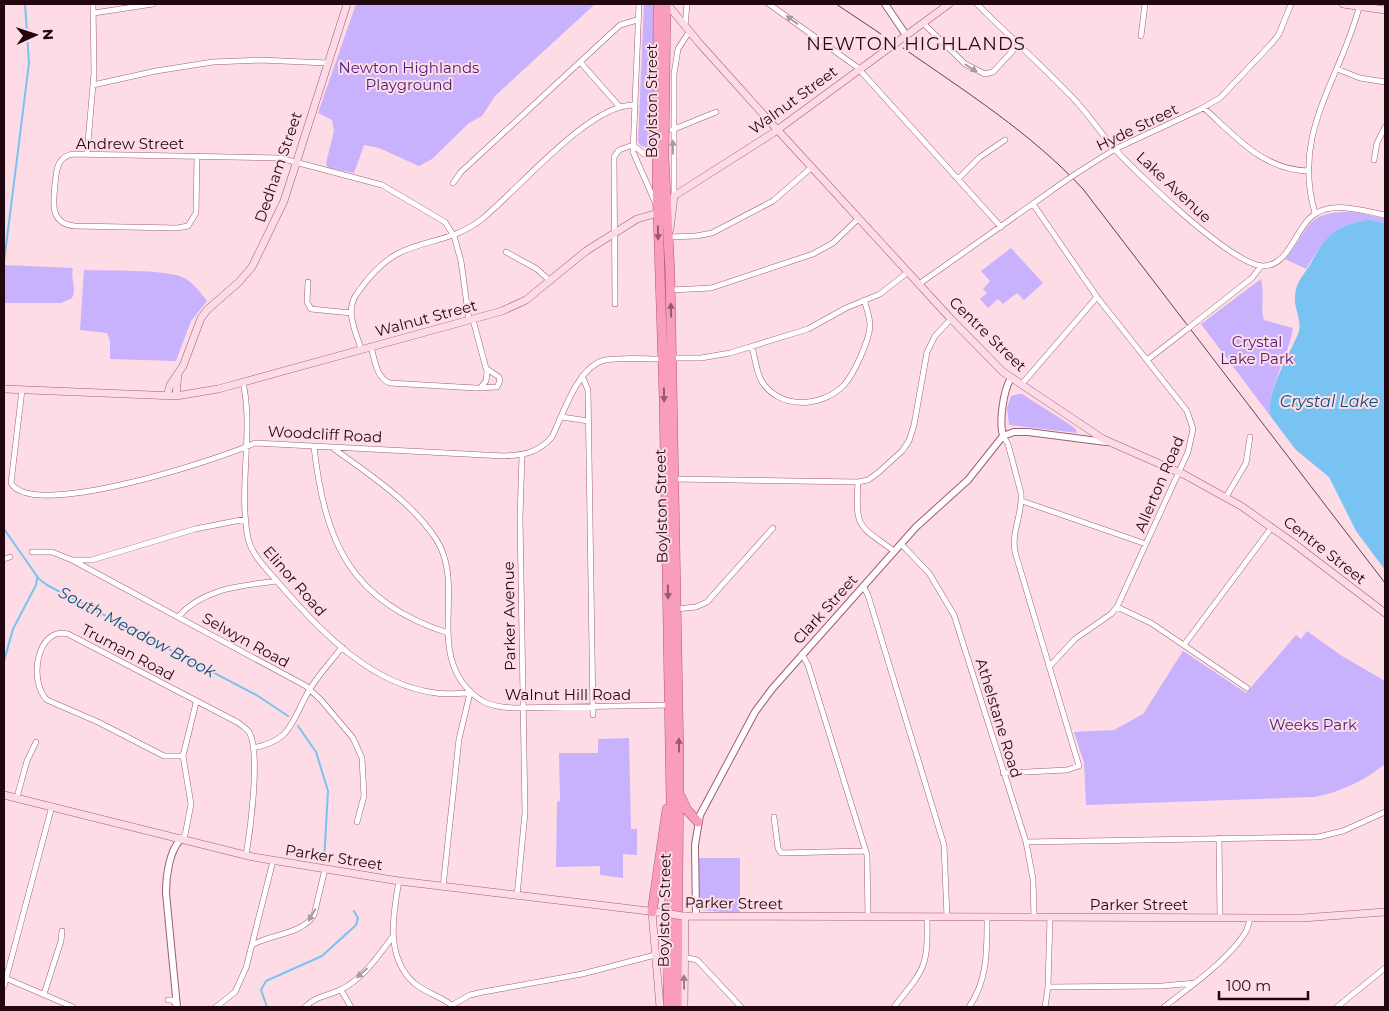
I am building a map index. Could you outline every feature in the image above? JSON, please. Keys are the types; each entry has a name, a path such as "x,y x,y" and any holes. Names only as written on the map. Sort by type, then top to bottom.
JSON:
{"highway":[{"name":"Boylston Street","path":"663,5 666,19 664,157 671,290 668,358 671,781 668,1007"},
{"name":"Boylston Street","path":"663,5 657,150 658,210 674,479 679,794 677,1007"},
{"path":"652,912 671,781"},
{"path":"679,794 687,810 698,822"}],"main road":[{"name":"Dedham Street","path":"167,396 204,313 244,277 259,255 281,209 346,4"},
{"name":"Walnut Street","path":"674,196 778,130 949,4"},
{"path":"1343,4 1385,10"},
{"name":"Centre Street","path":"663,5 995,365 1021,386 1108,442 1179,472 1226,497 1272,527 1385,614"},
{"path":"669,237 674,196"},
{"name":"Walnut Street","path":"176,396 203,392 242,382 471,320 514,306 550,281 586,251 641,217 658,210"},
{"name":"Dedham Street","path":"176,396 178,374"},
{"path":"4,390 176,396"},
{"name":"Parker Street","path":"4,795 180,840 273,861 399,881 683,916 1316,918 1385,912"},
{"name":"Boylston Street","path":"652,912 660,1007"},
{"name":"Boylston Street","path":"683,916 684,1007"}],"street":[{"path":"87,154 93,85 93,4"},
{"path":"94,13 153,4"},
{"path":"639,4 633,144 635,160 658,210"},
{"path":"674,196 672,130 676,54 687,29 687,4"},
{"path":"769,4 860,70 1001,227"},
{"path":"885,4 906,35"},
{"name":"Lake Avenue","path":"977,4 1073,98 1115,149 1220,246 1261,266"},
{"path":"1141,36 1145,4"},
{"name":"Hyde Street","path":"919,284 1068,179 1115,149 1204,108 1220,98 1279,34 1291,4"},
{"path":"1315,213 1309,196 1309,147 1315,120 1337,70 1360,5"},
{"path":"453,183 461,172 620,25 637,20"},
{"path":"923,23 965,64 984,74 993,72 1019,44"},
{"path":"93,85 156,71 214,62 271,60 328,63"},
{"path":"580,62 619,106"},
{"path":"1337,70 1360,78 1385,82"},
{"path":"361,350 351,313 351,305 356,294 386,261 408,250 454,236 489,213 582,127 619,106 634,105"},
{"path":"1204,108 1262,158 1280,168 1308,171"},
{"path":"672,130 716,112"},
{"path":"1374,160 1377,143 1385,127"},
{"path":"958,179 980,157 1005,140"},
{"path":"633,144 644,154 657,150"},
{"path":"615,304 614,157 618,150 633,144"},
{"name":"Andrew Street","path":"197,156 196,213 188,226 177,228 66,225 57,218 54,211 57,168 66,156 87,154 197,156 280,158 296,160 389,188 445,222 454,236"},
{"path":"669,237 700,236 716,231 773,201 812,167"},
{"name":"Allerton Road","path":"1033,204 1097,298 1185,408 1192,421 1192,441 1117,607 1108,616 1080,634 1049,667"},
{"path":"1147,360 1253,277 1261,266 1271,265 1282,258 1300,228 1315,213 1342,208 1385,215"},
{"path":"671,290 712,288 813,254 833,243 859,218"},
{"path":"454,236 465,278 471,320 486,369 486,381 481,387"},
{"path":"506,252 537,269 550,281"},
{"name":"Woodcliff Road","path":"22,390 11,483 14,488 27,494 80,494 226,456 255,443 332,448 522,455 538,450 552,437 582,376 592,366 604,361 707,357 752,347 814,327 846,308 885,291 908,272"},
{"path":"308,282 307,302 312,309 351,313"},
{"path":"1021,386 1097,298"},
{"path":"752,347 758,374 772,393 786,400 797,402 823,398 835,392 846,382 866,342 870,324 864,300"},
{"path":"674,479 858,482 868,480 902,451 909,441 914,425 927,352 935,336 951,319"},
{"path":"371,347 378,373 386,382 495,388 500,384 499,377 486,369"},
{"path":"582,376 588,386 593,715"},
{"path":"1003,773 1067,770 1079,766 1014,548 1014,528 1022,501 1008,444 1003,436 1001,426 1004,400 1011,378"},
{"name":"Elinor Road","path":"242,382 246,447 246,519 251,548 313,622 371,669 402,684 437,693 470,693"},
{"path":"562,417 588,420"},
{"path":"1003,436 1014,432 1035,433 1108,442"},
{"name":"Clark Street","path":"698,822 710,793 759,706 802,654 900,544 924,518 968,480 1003,436"},
{"path":"1226,497 1246,463 1250,437"},
{"path":"314,447 324,512 338,548 349,566 362,583 400,613 423,625 448,633"},
{"name":"Walnut Hill Road","path":"332,448 384,487 421,521 436,539 446,566 448,633 451,660 456,673 470,693 498,707 670,705"},
{"name":"Parker Avenue","path":"517,896 525,813 520,518 522,455"},
{"path":"858,482 856,506 862,527 871,537 894,551"},
{"path":"1022,501 1146,544"},
{"path":"72,560 92,560 195,530 246,519"},
{"path":"1184,645 1272,527"},
{"path":"676,609 696,607 708,602 773,528"},
{"name":"Athelstane Road","path":"900,544 926,568 951,608 1026,842 1033,879 1034,917"},
{"name":"Selwyn Road","path":"32,552 52,552 72,560 310,690 341,722 353,738 362,758 364,796 357,822"},
{"path":"178,617 193,601 210,594 277,581"},
{"path":"863,586 868,595 944,846 947,917"},
{"path":"1117,607 1141,617 1247,688"},
{"name":"Truman Road","path":"183,756 164,756 98,722 46,700 40,693 36,678 42,648 51,635 57,632 68,634 245,728 249,732 253,748 252,808 246,856"},
{"path":"253,748 276,741 283,735 295,719 310,690 342,647"},
{"path":"802,654 808,665 865,851 869,869 868,917"},
{"path":"443,886 459,739 470,693"},
{"path":"177,1007 166,880 175,845 185,835 191,804 183,756 196,703"},
{"path":"17,798 27,761 36,742"},
{"path":"4,986 52,806"},
{"path":"1026,842 1326,836 1358,825 1385,812"},
{"path":"774,817 780,853 865,851"},
{"name":"Boylston Street","path":"696,916 695,844 698,822"},
{"path":"1220,838 1220,918"},
{"path":"216,1007 226,1001 241,982 254,944 273,861"},
{"path":"254,944 293,930 310,921 314,914 325,869"},
{"path":"399,881 392,926 397,952 413,982 453,1006 470,995 582,974 656,955"},
{"path":"894,1007 925,964 928,951 927,917"},
{"path":"969,1007 980,986 986,964 987,917"},
{"path":"1046,1007 1050,917"},
{"path":"1164,1007 1196,983 1246,932 1250,918"},
{"path":"44,994 61,941 62,931"},
{"path":"305,1007 321,996 341,990 376,959 393,936"},
{"path":"684,957 697,960 741,1007"},
{"path":"1337,1007 1385,968"},
{"path":"5,978 73,1007"},
{"path":"1048,987 1162,986 1196,983"},
{"path":"341,990 351,1007"},
{"path":"168,1000 172,1000 177,1007"}],"green space":[{"name":"Newton Highlands Playground","path":"356,4 595,4 495,96 482,116 469,123 432,159 419,166 379,148 364,145 354,173 328,168 326,163 334,131 332,120 318,113"},
{"path":"644,4 654,4 652,141 649,148 641,146 638,142"},
{"path":"1352,212 1385,218 1385,223 1364,221 1346,226 1323,244 1306,269 1285,259 1310,224 1316,219 1325,215"},
{"path":"1011,248 1043,283 1024,300 1017,293 1003,304 998,299 988,308 980,299 987,293 983,289 990,281 981,271"},
{"path":"4,265 73,268 74,291 72,298 61,303 4,303"},
{"path":"84,270 173,274 193,284 207,301 191,321 176,361 110,359 110,341 107,333 80,330"},
{"name":"Crystal Lake Park","path":"1261,279 1264,320 1293,328 1271,398 1271,417 1201,324"},
{"path":"1022,394 1069,424 1076,429 1077,433 1009,425 1007,408 1011,396"},
{"name":"Weeks Park","path":"1307,631 1342,656 1385,681 1385,764 1369,776 1352,785 1314,797 1086,805 1084,763 1074,732 1114,730 1143,714 1183,651 1246,693 1296,635 1301,639"},
{"path":"629,738 631,829 637,829 637,855 623,854 623,878 600,875 600,866 556,867 557,802 560,801 559,753 598,753 598,739"},
{"path":"698,858 740,858 740,914 703,910 699,902"}],"water":[{"name":"Crystal Lake","path":"1369,220 1385,223 1385,570 1356,531 1329,477 1296,450 1271,417 1270,408 1274,387 1298,334 1300,325 1295,292 1298,283 1327,239 1341,228"}],"waterway":[{"name":"South Meadow Brook","path":"4,262 29,63 25,4"},
{"name":"South Meadow Brook","path":"4,529 39,579 47,585 258,696 288,716"},
{"path":"4,661 13,629 36,585 37,578"},
{"name":"South Meadow Brook","path":"298,726 316,752 328,791 324,862"},
{"name":"South Meadow Brook","path":"267,1007 261,990 266,981 322,956 356,925 358,918 354,911"}],"tram line":[{"path":"836,4 881,34"},
{"path":"903,48 1020,131 1083,189 1385,583"}],"district":[{"name":"NEWTON HIGHLANDS","path":"916,44"}]}
